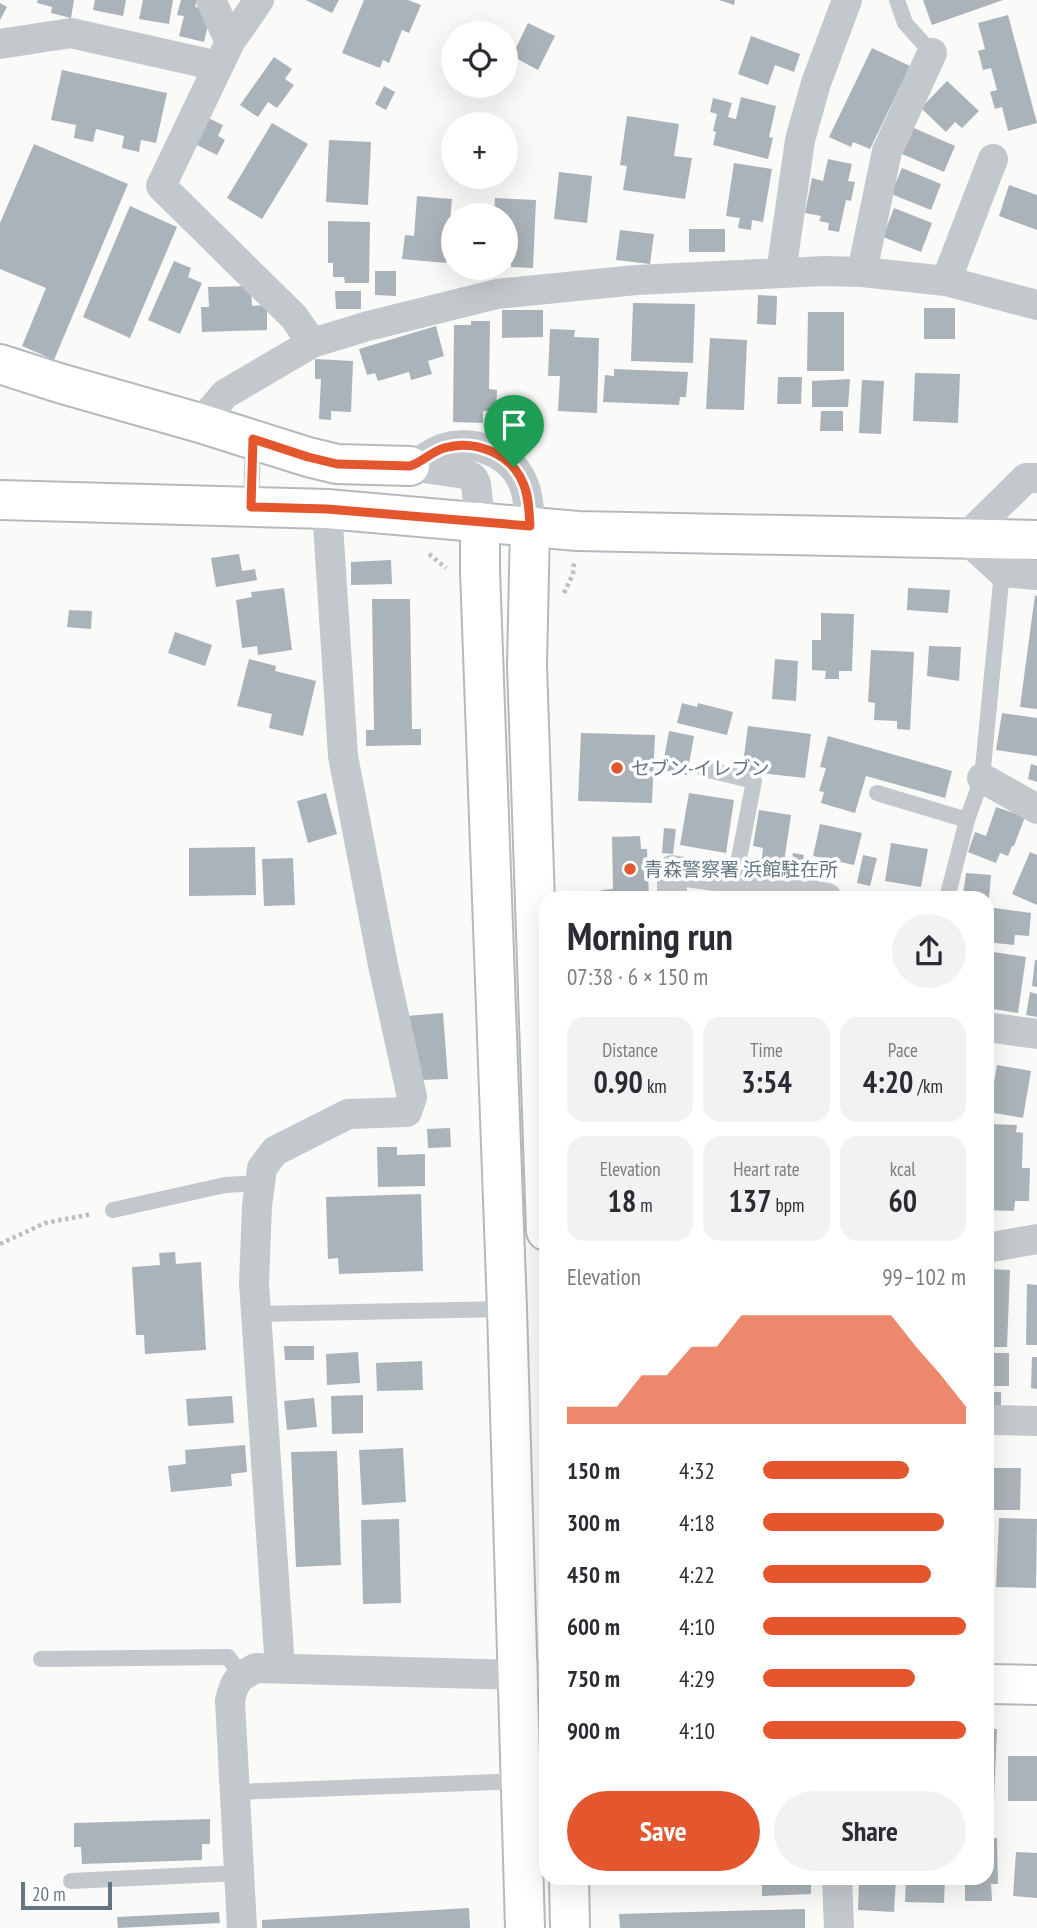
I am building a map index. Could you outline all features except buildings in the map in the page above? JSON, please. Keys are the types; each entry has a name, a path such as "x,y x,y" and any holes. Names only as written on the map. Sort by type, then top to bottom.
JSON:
{"street":[{"path":"211,0 224,54"},
{"path":"259,0 224,54 161,186 295,317 312,343"},
{"path":"781,273 800,140 816,83 847,0"},
{"path":"0,44 71,33 224,54"},
{"path":"862,272 887,151 932,53"},
{"path":"946,281 993,159"},
{"path":"200,423 225,394 312,343 368,326 497,295 636,280 862,272 946,281 1037,305"},
{"path":"0,364 308,457 337,464 410,466 465,474 473,478 476,484 480,522 507,1309 532,1675 520,1781 525,1928"},
{"path":"410,466 448,447 479,447 506,459 520,476 527,496 530,526 527,665 539,933"},
{"path":"965,538 1026,478 1037,478"},
{"path":"0,500 327,509 578,531 1037,540"},
{"path":"280,1668 254,1283 257,1206 262,1168 275,1151 348,1114 407,1112 412,1097 383,965 343,757 327,509"},
{"path":"965,538 1002,572 1037,575"},
{"path":"982,778 1037,809"},
{"path":"672,891 672,870 793,891"},
{"path":"994,1028 1037,1034"},
{"path":"994,1247 1037,1239"},
{"path":"994,1420 1037,1421"},
{"path":"242,1928 230,1701 233,1685 241,1675 257,1668 280,1668 532,1675"},
{"path":"994,1684 1037,1685"},
{"path":"569,1885 570,1928"},
{"path":"837,1885 839,1928"}],"lane":[{"path":"897,0 905,23 932,53"},
{"path":"251,507 253,439"},
{"path":"949,891 967,820 982,778 1002,572"},
{"path":"704,769 754,781 735,879"},
{"path":"877,793 967,820"},
{"path":"113,1210 225,1185 260,1183"},
{"path":"256,1314 507,1309"},
{"path":"41,1659 228,1657 241,1675"},
{"path":"235,1792 520,1781"},
{"path":"71,1881 239,1872"}],"path":[{"path":"0,1244 46,1223 113,1210"}],"place":[{"name":"セブン-イレブン","path":"617,768"},
{"name":"青森警察署 浜館駐在所","path":"630,869"}],"route":[{"path":"253,439 337,464 410,466 448,447 479,447 493,451 514,467 524,484 530,526 327,509 251,507 253,439"}]}
